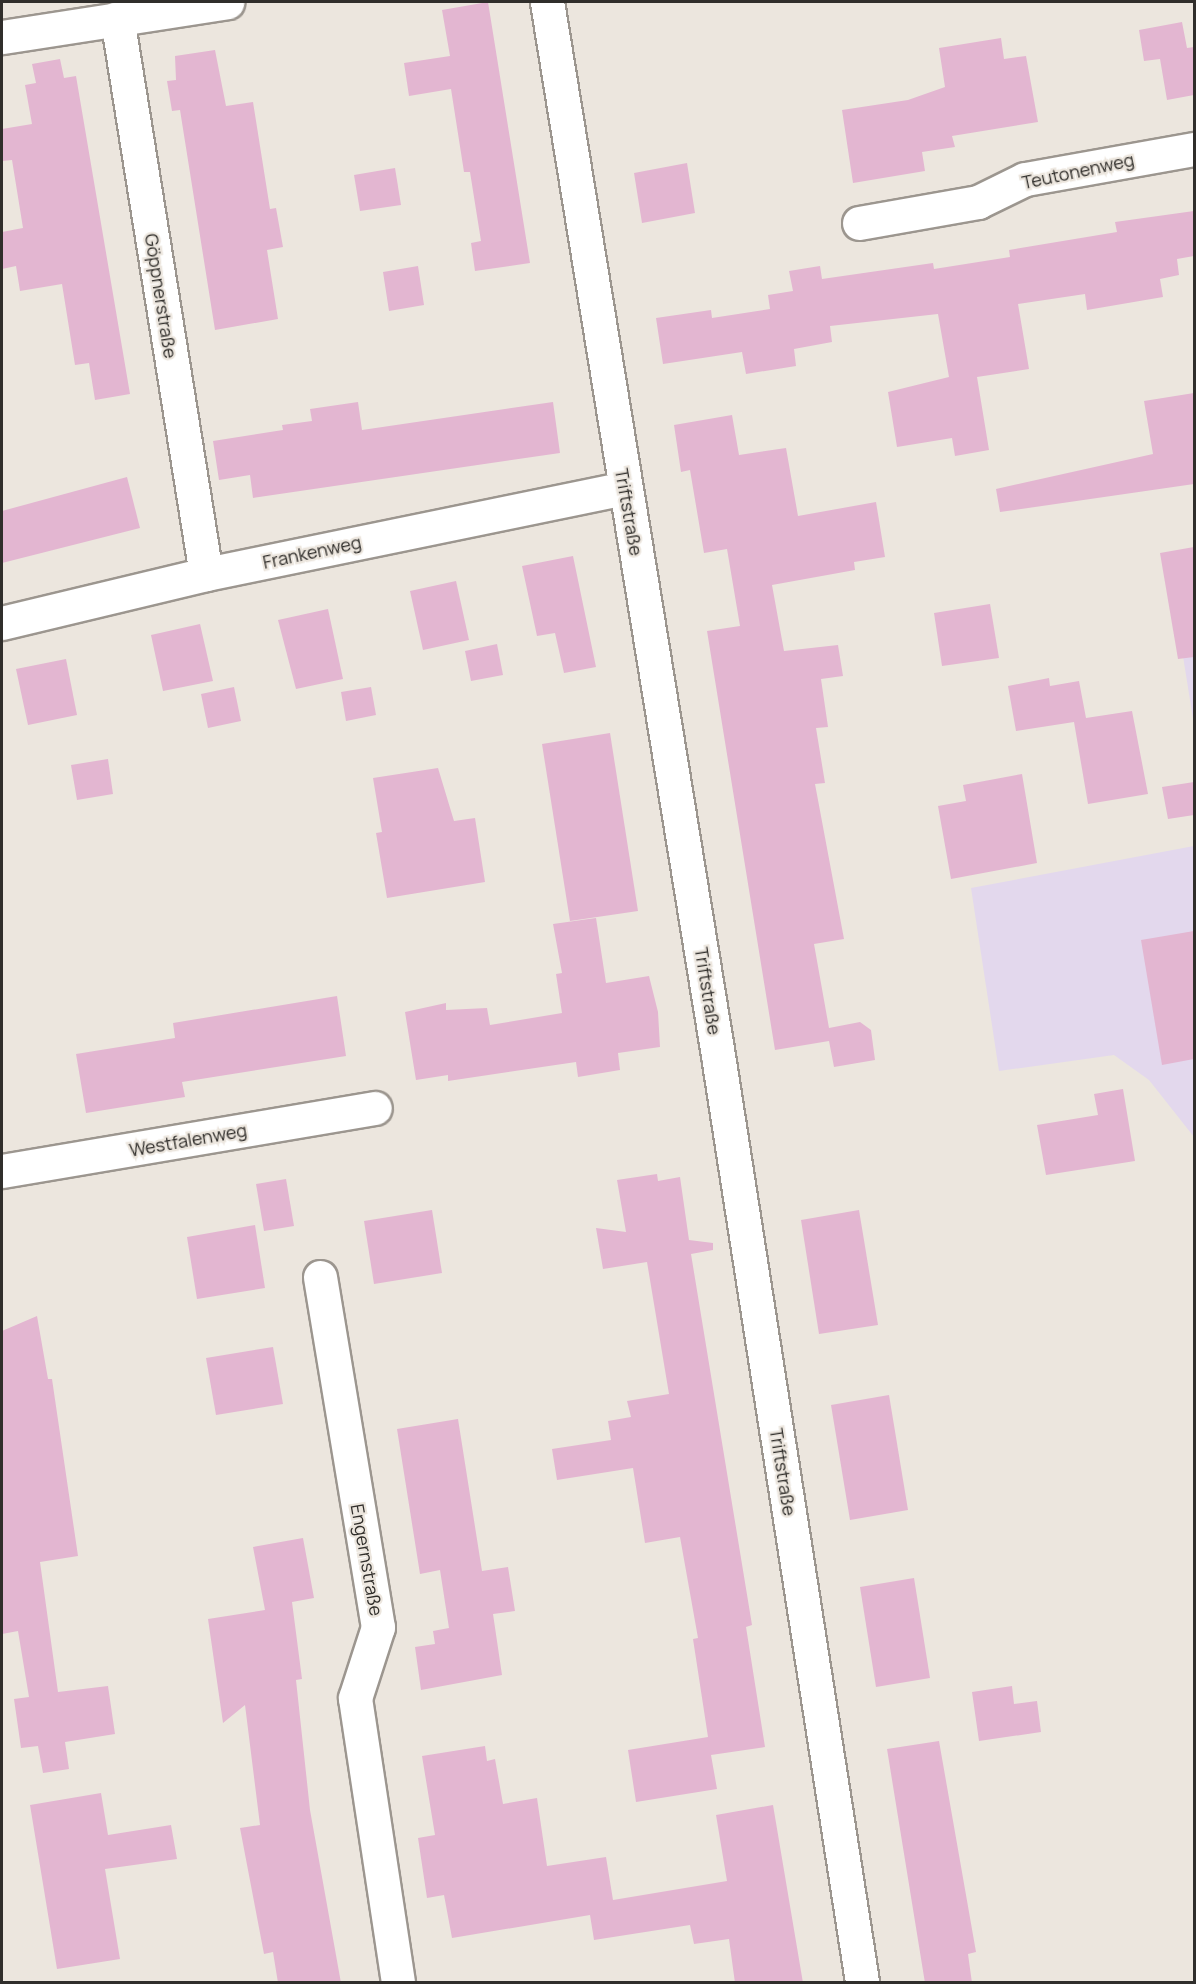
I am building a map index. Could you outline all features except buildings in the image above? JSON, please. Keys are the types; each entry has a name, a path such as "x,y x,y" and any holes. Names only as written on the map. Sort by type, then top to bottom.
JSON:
{"street":[{"path":"2,37 226,2"},
{"name":"Triftstraße","path":"547,2 722,1081 862,1983"},
{"name":"Göppnerstraße","path":"117,18 206,574"},
{"name":"Teutonenweg","path":"859,223 978,202 1025,179 1194,149"},
{"name":"Frankenweg","path":"2,623 206,574 625,488"},
{"name":"Westfalenweg","path":"2,1172 375,1108"},
{"name":"Engernstraße","path":"320,1277 378,1627 355,1698 398,1983"}],"shaded area":[{"path":"1194,648 1194,725 1182,650"},
{"path":"1194,846 1194,1137 1149,1080 1114,1055 999,1071 971,888"}]}
